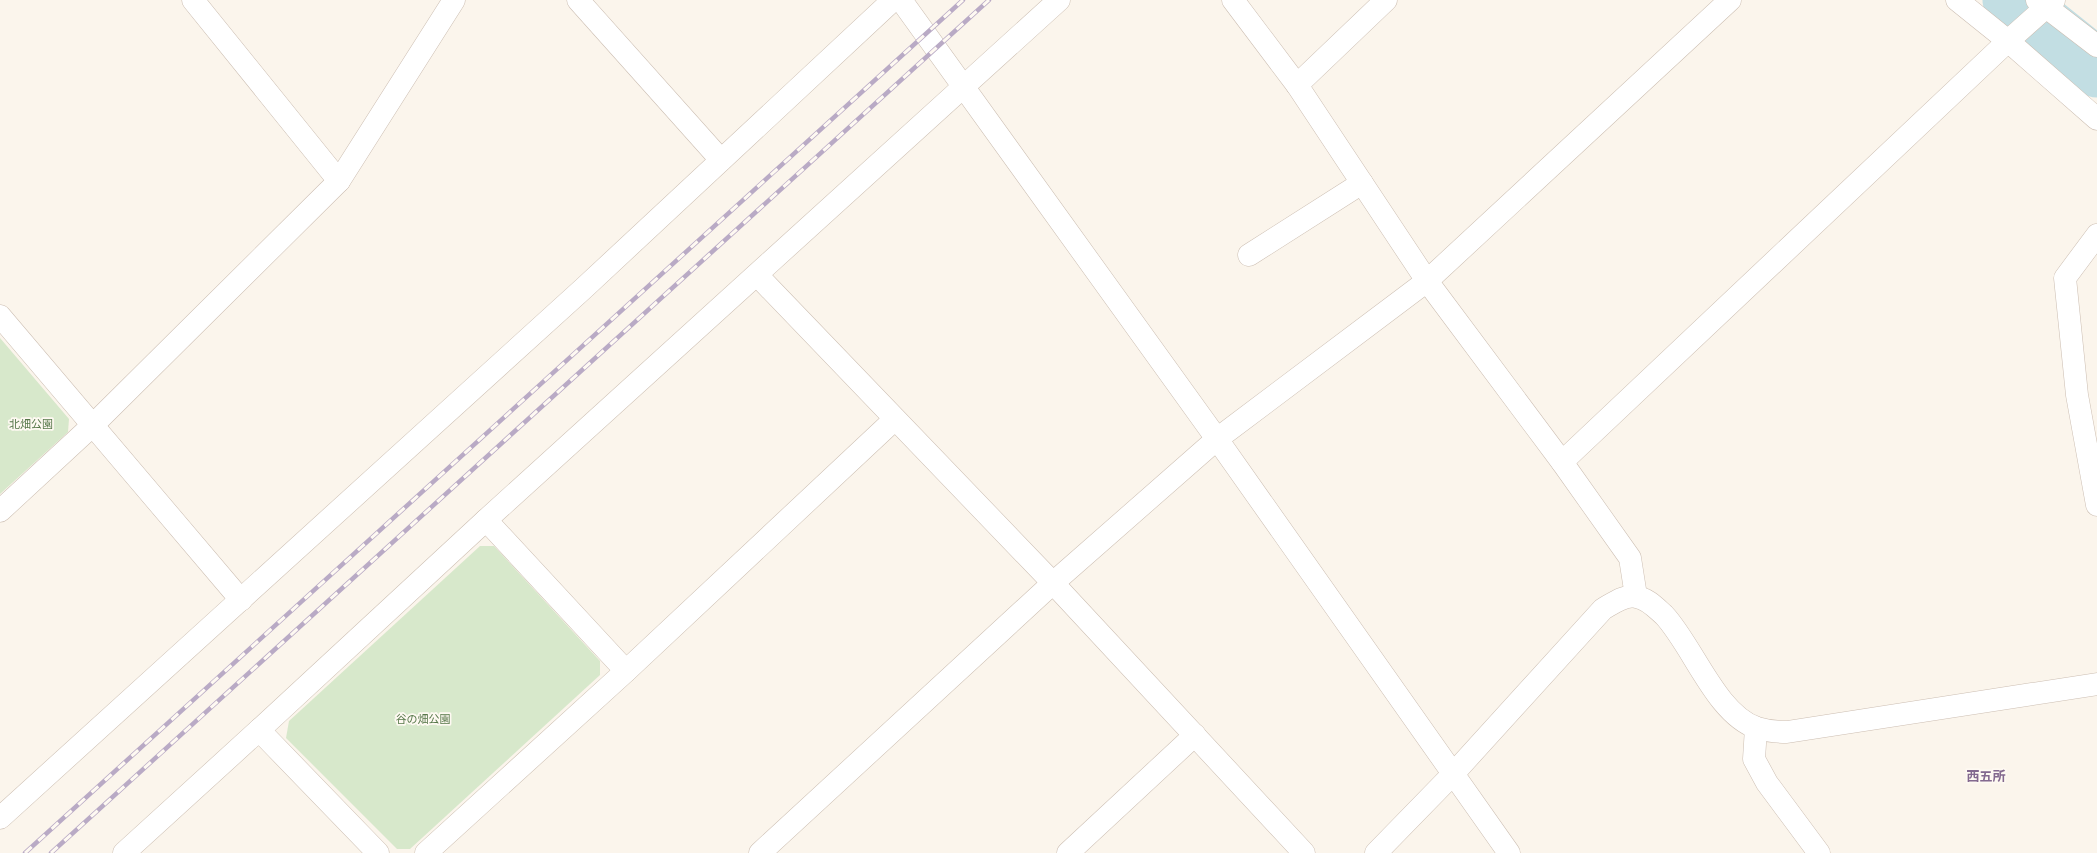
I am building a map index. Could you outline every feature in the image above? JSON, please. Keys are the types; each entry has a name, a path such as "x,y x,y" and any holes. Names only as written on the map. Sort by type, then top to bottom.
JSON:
{"street":[{"path":"193,0 339,181"},
{"path":"0,511 93,425 339,181 454,0"},
{"path":"578,0 721,160"},
{"path":"0,818 584,288 893,0"},
{"path":"900,0 963,85 1217,438 1509,853"},
{"path":"124,853 260,730 486,520 757,275 963,85 1059,0"},
{"path":"1233,0 1297,85 1426,281 1562,462 1630,558 1636,596"},
{"path":"1297,85 1386,0"},
{"path":"760,853 1053,583 1217,438 1426,281 1730,0"},
{"path":"1957,0 2008,41 2097,119"},
{"path":"1562,462 2008,41 2046,3 2097,46"},
{"path":"1250,255 1362,184"},
{"path":"2097,236 2065,278 2077,395 2097,505"},
{"path":"757,275 1053,583 1304,853"},
{"path":"0,316 241,600"},
{"path":"426,853 626,671 895,419"},
{"path":"486,520 626,671"},
{"path":"1376,853 1453,774 1603,610 1618,600 1636,596 1654,605 1669,621 1725,705 1739,717 1756,728 1770,732 1787,732 2097,684"},
{"path":"1756,728 1754,759 1767,783 1819,853"},
{"path":"260,730 378,853"},
{"path":"1068,853 1195,735"}],"green space":[{"name":"北畑公園","path":"0,338 69,419 68,432 0,494"},
{"name":"谷の畑公園","path":"480,546 494,546 600,661 600,675 410,849 397,849 286,738 289,721"}],"waterway":[{"path":"2012,0 2097,68"}],"railway":[{"path":"25,853 963,0"},
{"path":"51,853 989,0"}],"district":[{"name":"西五所","path":"1986,776"}]}
